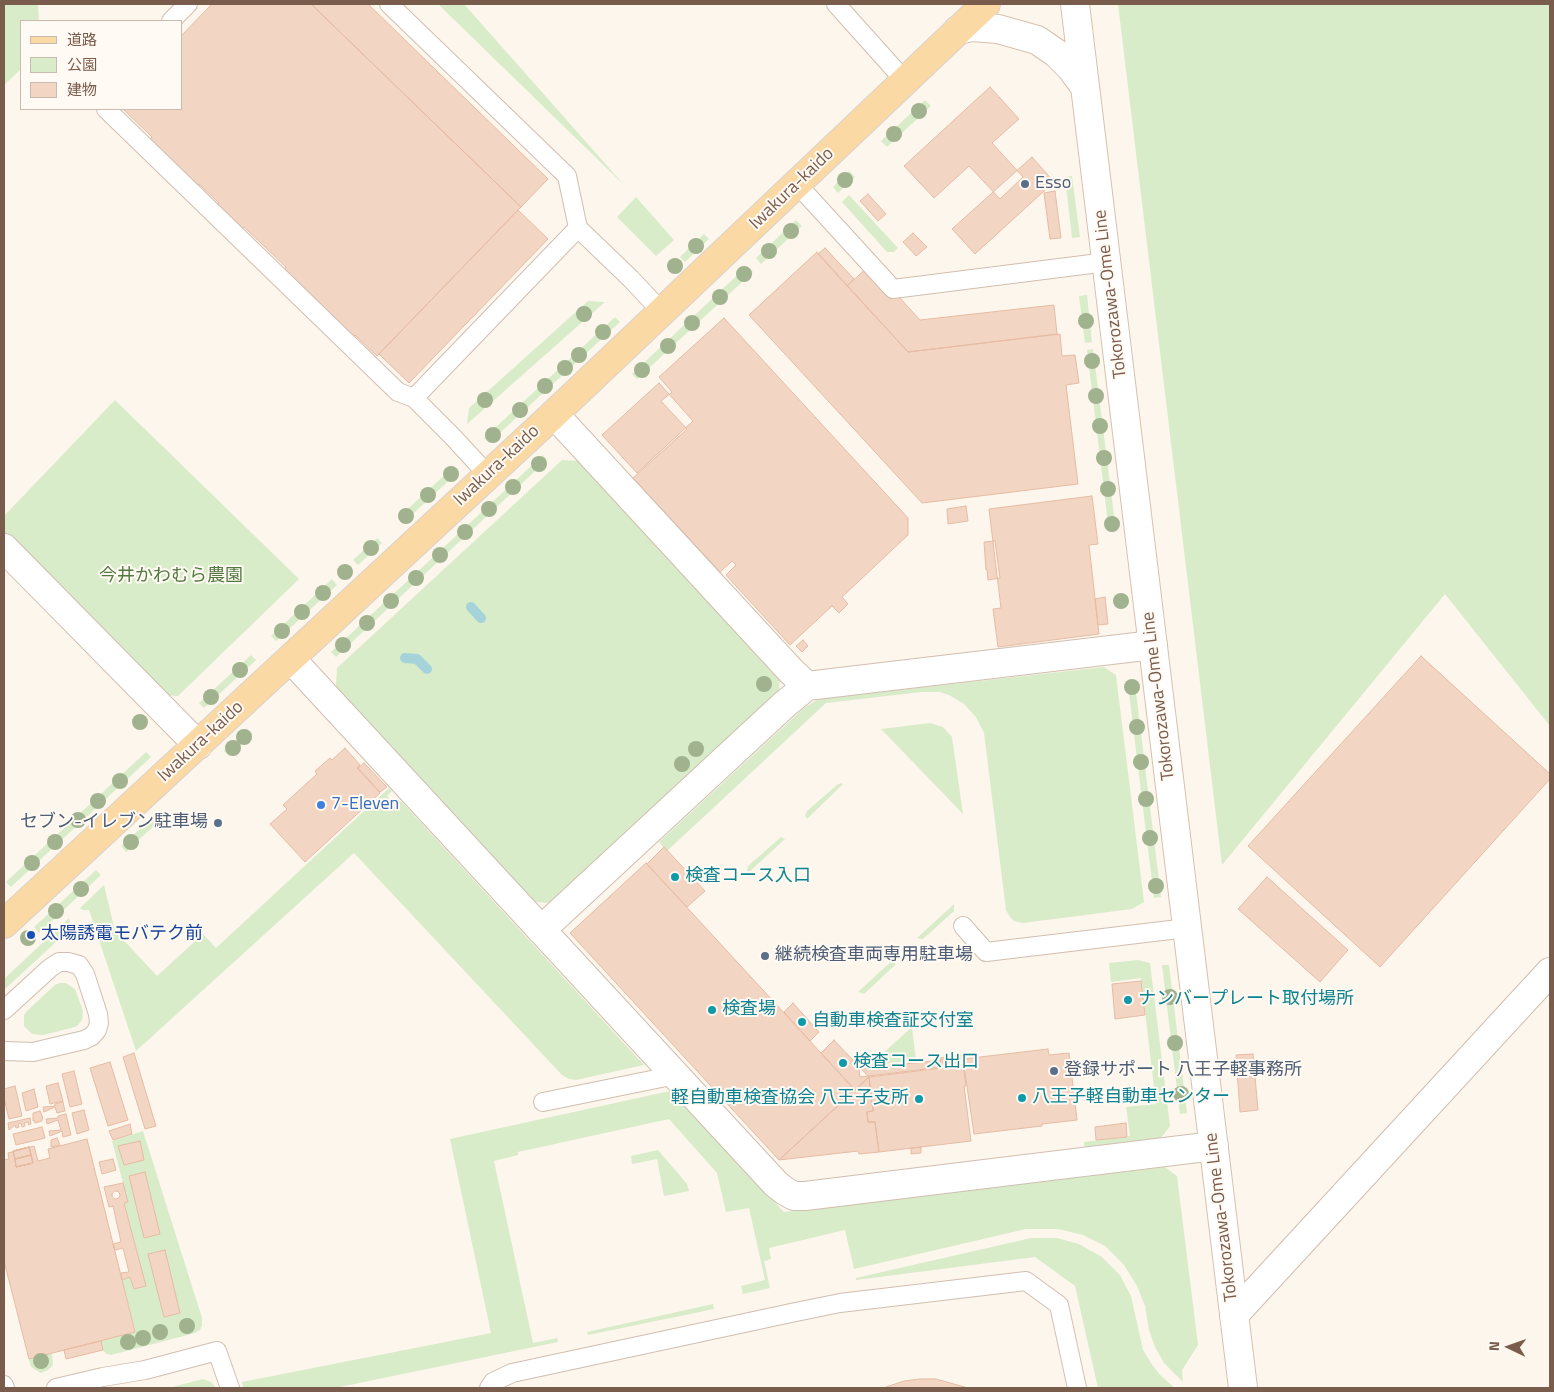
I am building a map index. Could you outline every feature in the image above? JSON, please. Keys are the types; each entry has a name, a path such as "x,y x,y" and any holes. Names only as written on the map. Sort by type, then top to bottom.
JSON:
{"main road":[{"name":"Iwakura-kaido","path":"4,924 554,414 986,4"}],"street":[{"name":"Tokorozawa-Ome Line","path":"1075,4 1243,1388"},
{"path":"958,30 972,27 998,29 1037,40 1056,53 1071,68 1086,88"},
{"path":"554,414 791,671 808,686"},
{"path":"4,548 198,745"},
{"path":"541,930 786,704 808,686 1153,645"},
{"path":"290,659 785,1192 794,1196 815,1195 1214,1146"},
{"path":"1234,1314 1550,972"}],"lane":[{"path":"172,20 188,4"},
{"path":"390,4 567,176 578,228 662,312"},
{"path":"836,4 905,81"},
{"path":"107,110 398,392 414,398 488,475"},
{"path":"797,184 893,289 1107,262"},
{"path":"414,398 578,228"},
{"path":"963,926 986,952 1187,928"},
{"path":"4,1010 50,968 59,962 68,962 79,966 85,974 98,1014 99,1023 97,1030 92,1036 84,1040 33,1052 4,1051"},
{"path":"543,1102 676,1074"},
{"path":"489,1388 494,1382 512,1374 791,1312 840,1303 1026,1281 1059,1305 1077,1388"},
{"path":"56,1388 102,1377 144,1370 216,1351 230,1388"}],"green space":[{"path":"4,4 38,4 39,20 20,20 20,70 4,85"},
{"path":"438,4 464,4 625,186"},
{"path":"1118,4 1550,4 1550,726 1445,594 1222,865"},
{"path":"925,100 931,106 887,147 881,141"},
{"path":"849,171 855,177 838,193 833,187"},
{"path":"1072,176 1080,237 1072,238 1065,177"},
{"path":"849,195 898,248 894,252 887,252 842,202"},
{"path":"636,197 674,240 656,256 617,217"},
{"path":"796,220 802,226 761,264 756,258"},
{"path":"704,234 709,239 685,262 680,257"},
{"path":"747,266 753,272 637,379 632,374"},
{"path":"1087,295 1092,342 1085,343 1079,296"},
{"path":"588,301 605,302 467,424 469,408"},
{"path":"615,317 620,322 489,443 484,438"},
{"path":"1093,349 1116,531 1109,532 1087,350"},
{"name":"今井かわむら農園","path":"115,400 299,579 178,696 163,695 4,534 4,516"},
{"path":"543,455 547,460 336,657 331,652"},
{"path":"562,460 580,461 780,677 779,692 551,903 534,902 336,687 337,668"},
{"path":"452,468 457,473 403,523 398,518"},
{"path":"377,538 382,543 358,565 353,560"},
{"path":"332,579 337,585 276,641 271,636"},
{"path":"251,655 256,660 204,708 199,703"},
{"path":"1104,667 1116,675 1144,902 1132,909 1023,923 1014,921 1010,917 1006,910 984,733 976,717 964,704 940,692 922,692 826,703 667,851 659,842 805,707 819,699"},
{"path":"1135,684 1161,897 1154,898 1128,685"},
{"path":"930,723 943,727 952,737 963,814 881,729"},
{"path":"247,729 253,734 229,756 224,751"},
{"path":"146,752 151,757 11,887 6,882"},
{"path":"841,783 843,784 807,819 805,816 807,811"},
{"path":"389,788 392,791 387,796 396,805 401,801 644,1065 576,1080 562,1075 354,853 136,1051 89,910 80,908 104,885 115,931 157,976 203,934 216,948"},
{"path":"154,816 159,821 126,852 121,846"},
{"path":"781,837 785,839 748,873 748,866"},
{"path":"96,870 101,875 39,933 34,927"},
{"path":"954,904 954,911 923,939 917,938"},
{"path":"69,918 70,929 4,990 4,979"},
{"path":"895,958 895,965 864,994 858,992"},
{"path":"1138,960 1150,963 1170,1126 1161,1138 1084,1147 1084,1142 1130,1136 1126,1107 1156,1104 1141,978 1111,982 1109,963"},
{"path":"1162,965 1169,965 1187,1113 1180,1114"},
{"path":"66,983 75,989 83,1011 82,1020 77,1026 71,1028 44,1035 32,1034 24,1026 24,1015 55,985"},
{"path":"912,1027 916,1060 869,1066"},
{"path":"670,1091 784,1212 1165,1167 1177,1176 1198,1345 1182,1370 1183,1382 1164,1363 1155,1347 1149,1330 1145,1306 1137,1286 1124,1265 1105,1246 1083,1235 1058,1229 1026,1229 854,1269 845,1230 769,1248 771,1259 764,1261 770,1288 743,1294 741,1286 765,1280 749,1208 726,1212 717,1173 669,1119 518,1152 518,1155 494,1161 533,1343 557,1338 558,1342 335,1388 243,1388 242,1382 491,1333 450,1139"},
{"path":"143,1131 202,1318 202,1325 200,1330 195,1333 111,1355 101,1349 98,1341 135,1331 122,1280 130,1277 134,1289 145,1286 124,1203 128,1202 112,1141"},
{"path":"658,1150 687,1184 689,1191 664,1196 657,1159 632,1164 631,1156"},
{"path":"1031,1238 1057,1238 1079,1244 1102,1257 1120,1275 1131,1296 1143,1350 1160,1375 1175,1388 1098,1388 1075,1286 1035,1257 856,1280 856,1278"},
{"path":"713,1304 714,1309 588,1335 587,1332"},
{"path":"52,1353 53,1365 48,1370 41,1373 31,1367 29,1359"},
{"path":"203,1379 211,1382 216,1388 172,1388 176,1386"}],"building":[{"path":"212,4 311,4 521,207 377,356 355,335 348,342 279,274 286,267 244,227 237,234 213,210 219,203 199,184 193,191 145,144 152,137 124,110 182,110 182,35"},
{"path":"311,4 368,4 548,179 521,207"},
{"path":"990,87 1019,119 992,143 1023,177 1000,199 969,166 934,198 904,166"},
{"path":"1032,157 1054,182 975,254 952,229"},
{"path":"1055,191 1061,238 1050,239 1044,193"},
{"path":"868,194 886,214 878,221 860,201"},
{"path":"518,210 548,239 409,383 379,354"},
{"path":"913,233 927,247 916,256 903,242"},
{"path":"825,248 854,279 847,286 818,254"},
{"path":"817,252 908,352 1060,334 1062,356 1075,355 1079,383 1066,385 1078,484 922,503 749,315"},
{"path":"870,265 920,320 1054,305 1057,334 908,352 847,286"},
{"path":"724,318 908,518 908,535 842,597 848,604 839,613 832,606 790,645 726,575 736,565 732,561 720,572 633,478 687,429 661,401 672,392 659,377"},
{"path":"659,383 693,421 637,473 602,435"},
{"path":"1092,496 1098,544 1089,545 1099,634 998,647 993,609 1001,608 989,509"},
{"path":"966,506 968,521 948,524 947,509"},
{"path":"995,541 1000,578 988,580 984,542"},
{"path":"1105,597 1108,624 1098,625 1095,599"},
{"path":"803,640 808,646 802,652 796,646"},
{"path":"1421,656 1550,774 1550,779 1380,967 1248,846"},
{"path":"345,748 360,765 357,768 380,793 305,862 270,824 287,809 283,805 317,774 315,771 330,758 332,760"},
{"path":"364,763 387,787 380,792 358,768"},
{"name":"検査コース入口","path":"664,847 705,891 687,907 647,864"},
{"name":"検査場","path":"646,863 855,1090 779,1160 570,933"},
{"path":"1267,877 1348,950 1320,982 1238,909"},
{"name":"ナンバープレート取付場所","path":"1141,981 1145,1015 1115,1019 1112,984"},
{"name":"自動車検査証交付室","path":"793,1003 819,1032 810,1041 784,1012"},
{"name":"検査コース出口","path":"834,1040 869,1077 855,1090 821,1053"},
{"name":"八王子軽自動車センター","path":"1048,1049 1049,1055 1069,1053 1077,1120 974,1134 963,1059"},
{"path":"134,1053 156,1126 145,1129 123,1057"},
{"path":"1253,1054 1258,1110 1240,1112 1236,1055"},
{"name":"軽自動車検査協会 八王子支所","path":"962,1055 971,1141 879,1152 875,1122 868,1122 867,1112 873,1111 869,1077 941,1068 940,1058"},
{"path":"942,1060 942,1067 860,1077 859,1069"},
{"path":"110,1062 128,1120 108,1126 90,1068"},
{"path":"74,1071 82,1104 70,1107 62,1074"},
{"path":"869,1077 873,1111 867,1112 868,1122 875,1122 879,1152 859,1154 858,1151 779,1160"},
{"path":"58,1083 63,1101 50,1104 46,1086"},
{"path":"15,1086 22,1116 9,1119 4,1089"},
{"path":"34,1089 38,1107 26,1111 22,1093"},
{"path":"63,1102 65,1111 57,1113 55,1107 44,1112 43,1107 55,1106 55,1104"},
{"path":"84,1110 89,1130 77,1134 72,1113"},
{"path":"40,1111 43,1118 42,1121 35,1123 33,1121 33,1113"},
{"path":"66,1114 71,1135 63,1137 62,1131 50,1136 49,1131 61,1130 58,1120 47,1124 46,1119 58,1118 58,1116"},
{"path":"30,1118 31,1124 29,1125 28,1122 24,1123 25,1126 22,1127 21,1123 18,1124 19,1127 16,1128 15,1125 9,1130 8,1123"},
{"path":"1126,1123 1127,1137 1096,1140 1095,1127"},
{"path":"130,1124 132,1134 113,1140 109,1131"},
{"path":"42,1127 45,1138 16,1145 13,1134"},
{"path":"57,1138 60,1145 51,1147 51,1140"},
{"path":"87,1139 135,1332 29,1359 4,1261 4,1160 9,1159 8,1153 34,1146 38,1161 50,1158 48,1149"},
{"path":"140,1141 144,1160 124,1165 118,1146"},
{"path":"29,1147 31,1155 15,1159 13,1151"},
{"path":"29,1147 31,1155 15,1159 13,1151"},
{"path":"29,1147 31,1155 15,1159 13,1151"},
{"path":"29,1147 31,1155 15,1159 13,1151"},
{"path":"921,1147 921,1153 911,1154 911,1148"},
{"path":"31,1155 33,1163 16,1167 15,1159"},
{"path":"31,1155 33,1163 16,1167 15,1159"},
{"path":"31,1155 33,1163 16,1167 15,1159"},
{"path":"31,1155 33,1163 16,1167 15,1159"},
{"path":"113,1159 116,1170 102,1174 99,1162"},
{"path":"145,1172 160,1234 144,1238 129,1176"},
{"path":"123,1183 128,1202 124,1203 146,1286 134,1289 130,1277 122,1280 121,1273 129,1272 123,1248 115,1250 113,1244 121,1242 113,1206 109,1207 104,1187"},
{"path":"116,1191 120,1195 116,1199 112,1195"},
{"path":"165,1250 180,1313 164,1317 148,1254"},
{"path":"101,1341 103,1350 66,1359 64,1350"},
{"path":"936,1379 968,1388 883,1388 904,1381"}],"waterway":[{"path":"471,607 481,618"},
{"path":"405,658 417,659 427,669"}],"place":[{"name":"Esso","path":"1025,184"},
{"name":"7-Eleven","path":"321,805"},
{"name":"セブン-イレブン駐車場","path":"218,823"},
{"name":"検査コース入口","path":"675,877"},
{"name":"太陽誘電モバテク前","path":"31,935"},
{"name":"継続検査車両専用駐車場","path":"765,956"},
{"name":"ナンバープレート取付場所","path":"1128,1000"},
{"name":"検査場","path":"712,1010"},
{"name":"自動車検査証交付室","path":"802,1022"},
{"name":"検査コース出口","path":"843,1063"},
{"name":"登録サポート 八王子軽事務所","path":"1054,1071"},
{"name":"八王子軽自動車センター","path":"1022,1098"},
{"name":"軽自動車検査協会 八王子支所","path":"919,1099"}]}
